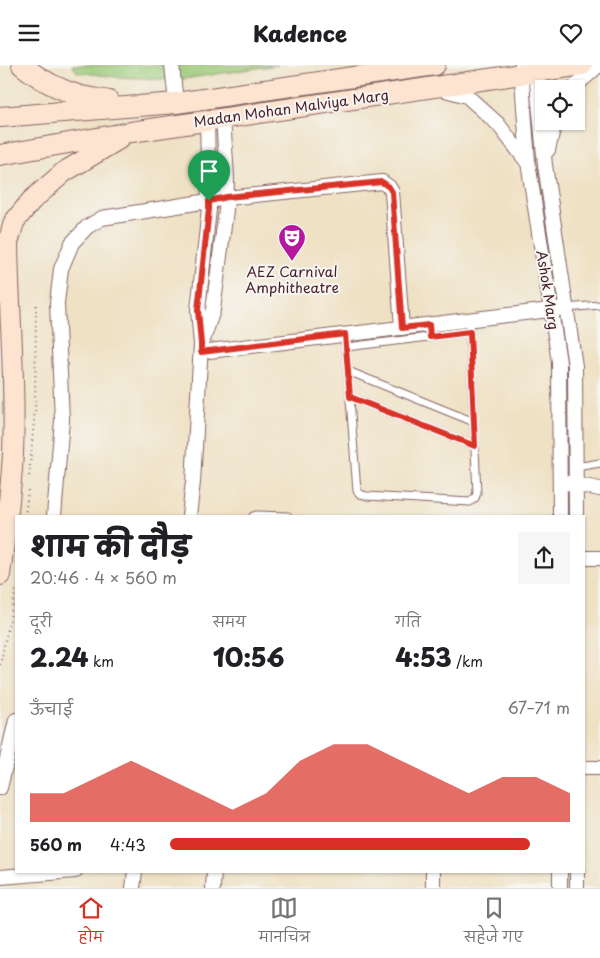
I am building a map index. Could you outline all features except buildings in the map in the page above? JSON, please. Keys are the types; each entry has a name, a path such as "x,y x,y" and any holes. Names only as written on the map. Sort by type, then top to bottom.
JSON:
{"main road":[{"path":"22,65 48,83 80,96 136,106"},
{"name":"Madan Mohan Malviya Marg","path":"0,117 176,103 434,65"},
{"name":"Madan Mohan Malviya Marg","path":"0,155 131,132 434,87 528,69 582,65"},
{"path":"0,575 13,453 13,377 8,243 14,222 31,201 64,171 131,132"}],"street":[{"path":"172,65 176,103"},
{"path":"582,80 599,65"},
{"name":"Ashok Marg","path":"528,69 528,163 559,362 560,515"},
{"name":"Ashok Marg","path":"528,69 545,165 575,366 576,515"},
{"path":"434,87 467,96 498,124 528,163"},
{"path":"201,348 213,310 227,197 215,119"},
{"path":"189,515 193,482 201,348 198,310 209,209 215,119"},
{"path":"545,165 553,130"},
{"path":"54,515 62,420 57,303 61,269 72,243 87,227 102,218 227,197 382,182 392,192 402,328"},
{"path":"201,348 345,341 402,328 430,331 470,326 566,308"},
{"path":"560,481 600,489"},
{"path":"585,558 600,558"},
{"path":"0,788 15,724"},
{"path":"585,768 600,768"},
{"path":"0,877 50,873"},
{"path":"133,888 135,873"},
{"path":"213,888 214,873"},
{"path":"433,873 433,888"},
{"path":"560,873 560,888"},
{"path":"577,873 577,888"}],"lane":[{"path":"566,308 600,305"},
{"path":"430,331 345,341 357,491 363,496 470,502 475,498 477,493 470,326"},
{"path":"348,371 474,422"},
{"path":"350,397 475,446"},
{"path":"576,467 600,463"}],"path":[{"path":"29,477 35,410 36,303"},
{"path":"25,515 28,487"},
{"path":"0,665 15,596"}],"green space":[{"path":"72,65 278,65 177,80 116,77 77,72"}],"place":[{"name":"AEZ Carnival Amphitheatre","path":"292,262"}],"route":[{"path":"382,182 386,184 392,192 402,328 429,325 430,337 470,332 475,446 350,397 345,334 201,352 198,310 209,201 227,197 382,182"}]}
